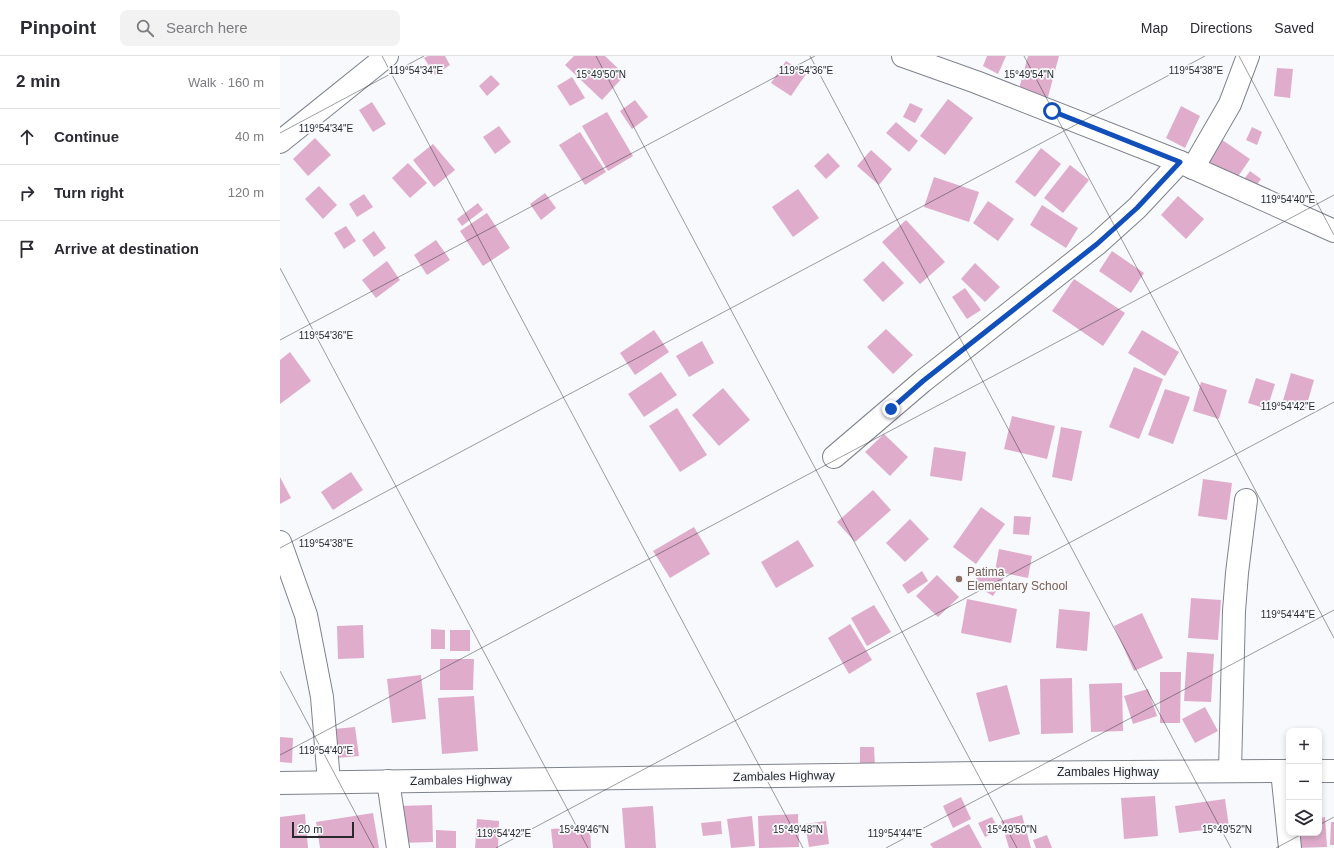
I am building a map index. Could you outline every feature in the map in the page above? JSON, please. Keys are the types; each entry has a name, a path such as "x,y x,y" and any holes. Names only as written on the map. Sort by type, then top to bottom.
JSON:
{"street":[{"path":"280,142 387,56"},
{"path":"903,56 1004,93 1186,165 1334,231"},
{"path":"834,457 923,381 1097,244 1186,165 1230,104 1248,56"},
{"path":"1230,771 1234,611 1246,500"},
{"path":"280,542 306,615 322,697 329,782"},
{"name":"Zambales Highway","path":"280,783 981,773 1286,771"},
{"path":"1322,771 1334,771"},
{"path":"388,781 398,848"},
{"path":"1288,800 1290,848"}],"building":[{"path":"428,56 445,56 450,65 435,75 424,58"},
{"path":"574,56 605,56 625,75 602,100 565,65"},
{"path":"987,56 1006,56 998,74 983,66"},
{"path":"1028,56 1059,56 1048,97 1019,89"},
{"path":"786,61 806,74 791,96 771,83"},
{"path":"1277,68 1293,69 1290,98 1274,96"},
{"path":"491,75 500,84 487,96 479,86"},
{"path":"572,77 585,98 570,106 557,86"},
{"path":"948,99 973,118 945,155 920,136"},
{"path":"635,100 648,117 632,129 620,111"},
{"path":"372,102 386,124 373,132 359,110"},
{"path":"910,103 923,109 915,123 903,117"},
{"path":"1181,106 1200,116 1185,148 1166,138"},
{"path":"607,112 633,156 608,171 582,126"},
{"path":"896,122 918,141 909,152 886,133"},
{"path":"499,126 511,142 495,154 483,137"},
{"path":"1252,127 1262,132 1257,145 1246,140"},
{"path":"580,132 606,172 585,185 559,145"},
{"path":"1218,137 1250,159 1235,181 1203,159"},
{"path":"315,138 331,155 308,176 293,159"},
{"path":"433,144 455,170 434,187 413,160"},
{"path":"1041,148 1061,164 1035,197 1015,182"},
{"path":"871,150 892,169 879,185 857,166"},
{"path":"828,153 840,166 826,179 814,166"},
{"path":"408,163 427,183 410,198 392,178"},
{"path":"1070,165 1089,180 1063,213 1044,198"},
{"path":"1250,171 1261,179 1253,190 1242,182"},
{"path":"934,177 979,192 969,222 924,207"},
{"path":"319,186 337,205 323,219 305,199"},
{"path":"798,189 819,218 793,237 772,207"},
{"path":"545,193 556,208 541,220 530,204"},
{"path":"364,194 373,207 357,217 349,204"},
{"path":"1178,196 1204,219 1186,239 1161,215"},
{"path":"988,201 1014,219 998,241 973,223"},
{"path":"478,203 483,210 462,226 457,219"},
{"path":"1042,205 1078,228 1066,248 1030,225"},
{"path":"487,213 510,248 483,266 460,231"},
{"path":"906,220 945,262 920,284 882,242"},
{"path":"346,226 356,241 344,249 334,233"},
{"path":"374,231 386,248 374,257 362,240"},
{"path":"436,240 450,260 427,275 414,255"},
{"path":"1112,251 1144,273 1131,293 1099,271"},
{"path":"387,261 400,280 376,298 362,280"},
{"path":"883,261 904,283 883,302 863,280"},
{"path":"975,263 1000,287 985,302 961,279"},
{"path":"1074,279 1125,313 1103,346 1052,311"},
{"path":"965,288 981,310 967,319 952,297"},
{"path":"886,329 913,355 893,374 867,347"},
{"path":"654,330 669,352 635,375 620,353"},
{"path":"1142,330 1179,352 1165,376 1128,353"},
{"path":"702,341 714,363 689,377 676,356"},
{"path":"290,352 311,381 280,404 280,360"},
{"path":"1134,367 1163,379 1139,439 1109,427"},
{"path":"661,372 677,395 644,417 628,394"},
{"path":"1291,373 1314,380 1305,411 1282,404"},
{"path":"1256,378 1275,384 1267,409 1248,403"},
{"path":"1201,382 1227,390 1219,419 1193,411"},
{"path":"723,388 750,420 719,446 692,415"},
{"path":"1165,389 1190,397 1173,444 1148,435"},
{"path":"677,408 707,455 680,472 649,426"},
{"path":"1012,416 1055,426 1047,459 1004,449"},
{"path":"1061,427 1082,431 1072,481 1052,477"},
{"path":"884,434 908,457 890,476 865,452"},
{"path":"934,447 966,452 962,481 930,476"},
{"path":"351,472 363,490 333,510 321,492"},
{"path":"280,477 291,498 280,504"},
{"path":"1203,479 1232,483 1227,520 1198,516"},
{"path":"873,490 891,510 855,542 837,522"},
{"path":"981,507 1005,524 976,564 953,547"},
{"path":"1014,516 1031,517 1029,535 1013,534"},
{"path":"910,519 929,539 905,562 886,543"},
{"path":"694,527 710,554 670,578 653,551"},
{"path":"798,540 814,566 776,588 761,562"},
{"path":"999,549 1032,556 1028,578 995,571"},
{"path":"983,568 1003,580 993,596 973,584"},
{"path":"922,571 928,581 908,594 902,585"},
{"path":"937,575 959,597 938,617 916,596"},
{"path":"1191,598 1221,600 1218,640 1188,638"},
{"path":"967,599 1017,609 1011,643 961,633"},
{"path":"874,605 891,632 867,646 851,618"},
{"path":"1059,609 1090,612 1087,651 1056,648"},
{"path":"1142,613 1163,658 1134,671 1114,626"},
{"path":"850,624 872,660 849,674 828,638"},
{"path":"363,625 364,658 338,659 337,626"},
{"path":"431,629 445,630 445,649 431,649"},
{"path":"450,630 470,630 470,651 450,651"},
{"path":"1187,652 1214,654 1211,702 1184,701"},
{"path":"440,659 474,659 473,690 440,690"},
{"path":"1160,672 1181,672 1180,723 1160,723"},
{"path":"421,675 426,719 392,723 387,679"},
{"path":"1072,678 1073,733 1041,734 1040,679"},
{"path":"1122,683 1123,731 1091,732 1089,684"},
{"path":"1007,685 1020,734 989,742 976,693"},
{"path":"1148,689 1157,716 1133,724 1124,696"},
{"path":"474,696 478,751 442,754 438,698"},
{"path":"1205,707 1218,731 1195,743 1182,719"},
{"path":"355,727 359,756 337,758 334,729"},
{"path":"280,737 293,738 292,763 280,762"},
{"path":"860,747 874,747 875,766 860,766"},
{"path":"1155,796 1158,836 1124,839 1121,798"},
{"path":"961,797 971,819 953,828 943,806"},
{"path":"1225,799 1229,827 1179,833 1175,806"},
{"path":"432,805 433,842 400,843 399,806"},
{"path":"653,806 656,848 625,848 622,808"},
{"path":"373,813 379,848 320,848 316,822"},
{"path":"305,814 308,848 280,848 280,817"},
{"path":"798,814 799,847 759,848 758,816"},
{"path":"1022,815 1031,848 1009,848 1001,821"},
{"path":"752,816 755,846 731,848 727,819"},
{"path":"992,817 999,830 985,837 978,823"},
{"path":"1325,817 1327,847 1293,848 1292,836 1322,836 1322,818"},
{"path":"477,819 499,821 498,848 475,848"},
{"path":"721,821 722,834 703,836 701,823"},
{"path":"826,821 829,844 809,847 805,824"},
{"path":"1331,822 1334,822 1334,845 1330,845"},
{"path":"969,824 982,848 933,848 930,844"},
{"path":"590,826 591,848 553,848 551,829"},
{"path":"436,830 456,831 456,848 436,848"},
{"path":"1047,835 1052,848 1036,848 1033,840"}],"place":[{"name":"Patima Elementary School","path":"959,579"}],"route":[{"path":"891,409 923,381 1097,244 1137,208 1180,162 1052,111"}]}
